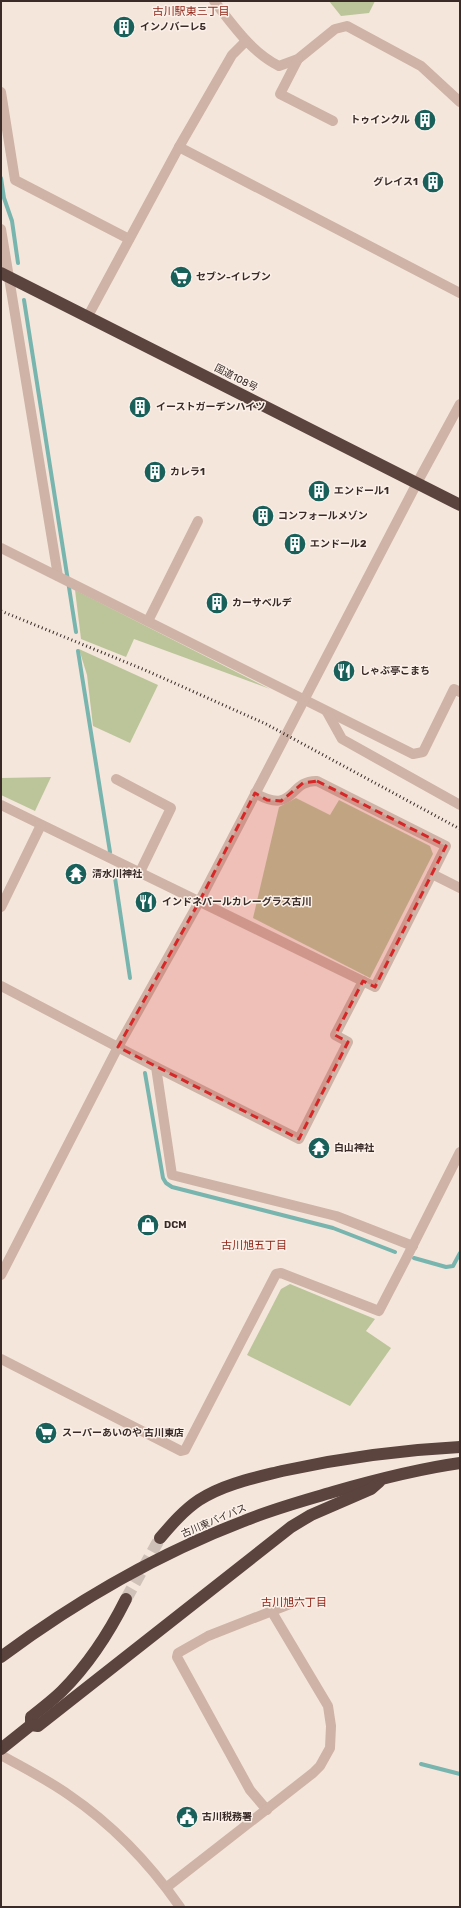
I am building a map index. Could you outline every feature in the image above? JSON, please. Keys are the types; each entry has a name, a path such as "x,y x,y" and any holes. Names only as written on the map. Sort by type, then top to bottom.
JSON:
{"highway":[{"name":"国道108号","path":"5,275 460,505"},
{"path":"160,1538 178,1517 199,1500 222,1488 244,1481 319,1463 372,1455 460,1446"},
{"name":"古川東バイパス","path":"1,1657 44,1626 124,1578 204,1538 244,1521 286,1506 386,1477 442,1465 460,1463"},
{"path":"1,1749 31,1725 38,1726 291,1527 311,1515 371,1489 386,1477"},
{"path":"31,1725 31,1717 61,1692 91,1657 113,1624 126,1600"}],"street":[{"path":"214,1 246,41 266,60 279,66 298,59 335,29 347,26 421,66 460,102"},
{"path":"88,316 179,147 232,55 246,41"},
{"path":"298,59 280,94 333,121"},
{"path":"1,92 15,180 129,239"},
{"path":"179,147 460,292"},
{"path":"1,229 5,275 61,578"},
{"path":"1,1275 118,1047 199,902 303,700 460,404"},
{"path":"148,622 198,521"},
{"path":"1,548 326,712 413,754 423,752 454,689 460,692"},
{"path":"326,712 342,739 460,805"},
{"path":"116,778 171,808 139,874"},
{"path":"2,809 41,825 374,987 446,846 317,781 303,783 288,798 281,801 267,800 255,793"},
{"path":"1,907 41,825"},
{"path":"432,874 460,888"},
{"path":"2,990 299,1139 348,1042 335,1036 363,981"},
{"path":"156,1067 172,1175 336,1216 410,1252"},
{"path":"1,1359 181,1451 185,1450 276,1274 281,1273 378,1311 410,1252 460,1152"},
{"path":"267,1810 250,1790 177,1657 178,1653 208,1636 295,1602"},
{"path":"166,1887 267,1810 320,1766 330,1748 331,1736 328,1706 272,1612"},
{"path":"1,1755 55,1786 85,1806 127,1844 166,1887 180,1907"}],"highlighted area":[{"path":"317,781 446,846 375,987 363,981 335,1035 348,1042 299,1139 118,1047 199,902 255,793 267,800 281,801 303,783"}],"green space":[{"path":"329,1 375,1 369,13 341,16"},
{"path":"75,590 270,689 134,639 126,657 81,639"},
{"path":"79,649 158,685 130,743 93,726 87,675"},
{"path":"51,777 35,811 1,795 1,778"},
{"path":"296,798 330,815 339,800 430,846 433,854 370,978 253,918 279,807"},
{"path":"290,1284 375,1319 366,1331 391,1348 350,1406 247,1355 281,1289"}],"waterway":[{"path":"1,178 4,198 12,221 18,263"},
{"path":"24,300 76,632"},
{"path":"78,651 110,852"},
{"path":"115,878 130,978"},
{"path":"145,1073 163,1178 166,1183 172,1187 333,1228 395,1252"},
{"path":"414,1258 446,1267 453,1266 460,1253"},
{"path":"421,1764 460,1774"}],"tunnel":[{"path":"126,1599 160,1538"}],"railway":[{"path":"1,611 145,670 266,724 460,829"}],"place":[{"name":"インノバーレ5","path":"124,27"},
{"name":"トゥインクル","path":"425,120"},
{"name":"グレイス1","path":"433,182"},
{"name":"セブン-イレブン","path":"181,277"},
{"name":"イーストガーデンハイツ","path":"140,407"},
{"name":"カレラ1","path":"155,472"},
{"name":"エンドール1","path":"319,491"},
{"name":"コンフォールメゾン","path":"263,516"},
{"name":"エンドール2","path":"295,544"},
{"name":"カーサベルデ","path":"217,603"},
{"name":"しゃぶ亭こまち","path":"344,671"},
{"name":"清水川神社","path":"76,874"},
{"name":"インドネパールカレーグラス古川","path":"146,902"},
{"name":"白山神社","path":"319,1148"},
{"name":"DCM","path":"148,1225"},
{"name":"スーパーあいのや 古川東店","path":"46,1433"},
{"name":"古川税務署","path":"187,1817"}],"district":[{"name":"古川駅東三丁目","path":"191,11"},
{"name":"古川旭五丁目","path":"254,1245"},
{"name":"古川旭六丁目","path":"294,1602"}]}
